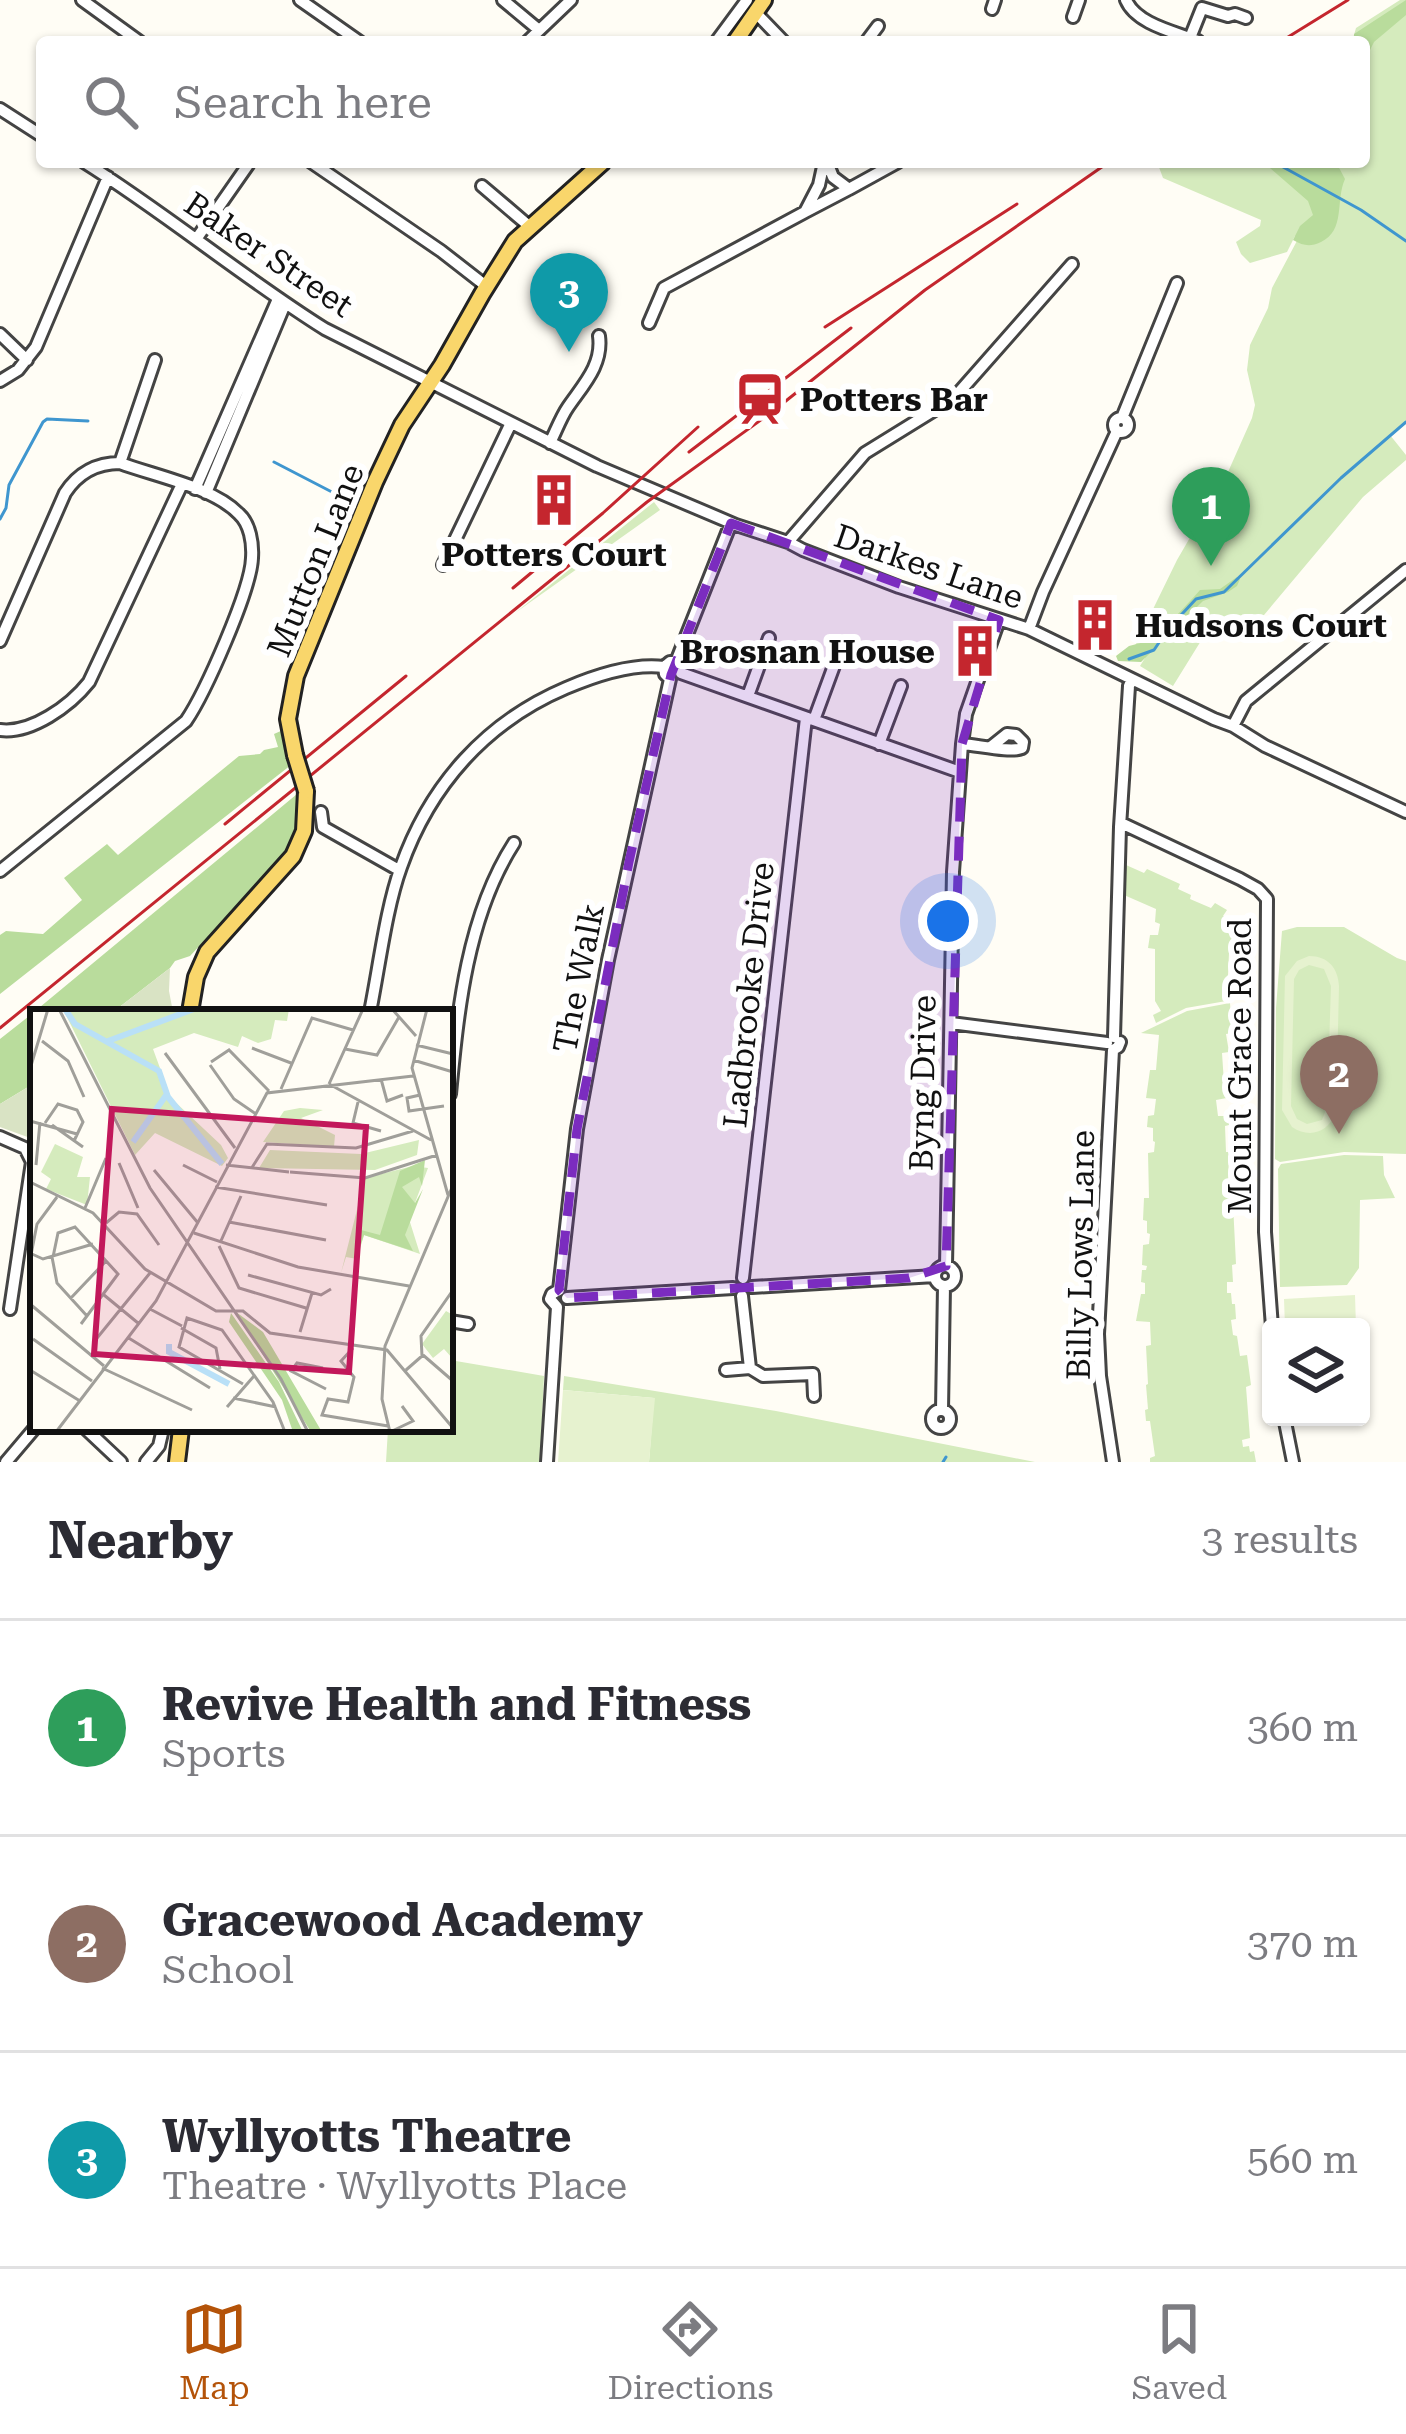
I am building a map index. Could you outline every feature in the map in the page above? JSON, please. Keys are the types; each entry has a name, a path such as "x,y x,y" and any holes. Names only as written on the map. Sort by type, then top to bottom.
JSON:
{"main road":[{"path":"737,36 751,3"},
{"name":"Mutton Lane","path":"191,1009 196,977 207,952 293,856 304,831 305,791 288,719 290,699 402,425 506,253 596,168"},
{"path":"177,1462 181,1432"}],"street":[{"path":"82,0 132,36"},
{"path":"300,0 351,36"},
{"path":"503,0 539,30"},
{"path":"533,36 571,0"},
{"path":"1073,17 1078,0"},
{"path":"1126,0 1139,17 1184,36"},
{"path":"721,36 751,3 779,36"},
{"path":"1195,36 1202,8 1246,18"},
{"path":"870,36 878,26"},
{"path":"336,36 341,29"},
{"path":"0,109 36,132"},
{"name":"Baker Street","path":"93,168 325,329 429,383"},
{"path":"197,238 246,168"},
{"path":"320,168 486,286"},
{"path":"805,212 824,168"},
{"path":"828,168 832,177 849,189"},
{"path":"649,323 664,288 887,168"},
{"path":"0,381 18,370 36,347 108,177"},
{"path":"482,187 530,226"},
{"path":"788,542 865,454 954,398 1072,264"},
{"path":"1029,629 1117,430 1127,428 1123,418 1177,283"},
{"path":"201,491 282,301"},
{"path":"0,334 27,360"},
{"path":"550,442 568,406 588,381 599,336"},
{"path":"120,463 155,360"},
{"name":"Darkes Lane","path":"429,383 597,466 731,523 899,587 1029,629 1406,812"},
{"path":"443,566 512,423"},
{"path":"0,641 71,483 98,466 120,463 201,491 235,510 245,522 252,557 243,596 192,713 171,736 0,871"},
{"path":"0,730 17,731 36,723 89,682 182,484"},
{"name":"The Walk","path":"548,1462 577,1130 608,960 673,670 731,523"},
{"path":"1233,726 1246,701 1406,569"},
{"name":"Byng Drive","path":"940,1281 937,1269 946,1266 953,872 962,744 966,714 999,620"},
{"path":"748,696 770,638"},
{"name":"Ladbrooke Drive","path":"750,1368 743,1287 810,719 835,663"},
{"path":"371,1009 399,870 441,785 496,729 535,702 581,682 644,666 673,670 960,772"},
{"name":"Billy Lows Lane","path":"1113,1462 1098,1334 1120,823 1132,679"},
{"path":"880,744 901,686"},
{"path":"962,744 992,746"},
{"path":"313,839 323,827 321,812"},
{"name":"Mount Grace Road","path":"1120,823 1240,879 1267,899 1265,1232 1270,1318"},
{"path":"323,827 399,870"},
{"path":"453,1067 479,918 514,843"},
{"path":"951,1023 1112,1043"},
{"path":"0,1137 25,1148 30,1158"},
{"path":"10,1309 27,1241 30,1194"},
{"path":"561,1298 940,1281 942,1410 932,1419 940,1434"},
{"path":"453,1322 467,1324"},
{"path":"726,1370 750,1368 763,1376 813,1367 814,1396"},
{"path":"1287,1426 1293,1462"},
{"path":"6,1462 31,1432"},
{"path":"89,1432 122,1462"},
{"path":"146,1462 163,1432"}],"highlighted area":[{"path":"731,523 999,620 962,744 946,1266 909,1278 567,1298 559,1290 577,1129 629,862 671,675"}],"green space":[{"path":"1406,0 1406,424 1390,435 1406,460 1363,497 1243,640 1212,623 1173,686 1140,666 1145,658 1124,656 1136,644 1252,418 1255,405 1247,370 1250,345 1299,237 1295,236 1287,252 1250,263 1236,242 1260,226 1261,220 1163,178 1159,168 1370,168 1370,36 1354,36 1356,28"},
{"path":"1406,0 1406,15 1370,50 1370,36 1354,34"},
{"path":"1270,168 1339,168 1345,179 1334,230 1321,242 1304,245 1293,240 1313,215 1308,201"},
{"path":"654,502 660,510 515,613"},
{"path":"1237,577 1237,586 1203,601 1141,662 1118,661 1116,656 1129,646 1160,638 1200,590 1220,589"},
{"path":"283,730 291,765 0,994 0,935 6,931 43,934 82,900 64,878 107,844 118,855 239,756 278,747 274,734"},
{"path":"297,794 300,797 287,852 190,956 175,961 117,1009 38,1009"},
{"path":"1126,865 1180,884 1178,889 1191,895 1190,899 1227,910 1223,916 1233,919 1236,941 1235,953 1229,953 1232,1000 1186,1008 1156,1023 1153,1015 1161,1011 1155,1001 1155,949 1148,948 1150,935 1158,935 1160,924 1155,922 1156,909 1124,895"},
{"path":"1344,927 1406,961 1406,1154 1344,1152 1275,1159 1276,1008 1282,931"},
{"path":"1309,956 1327,961 1339,986 1336,1113 1328,1125 1312,1133 1292,1127 1282,1110 1285,976 1297,961","holes":["1309,965 1324,969 1331,986 1327,1107 1322,1120 1307,1124 1297,1119 1291,1106 1294,979"]},
{"path":"170,968 172,1009 117,1009"},
{"path":"1230,1003 1229,1052 1222,1053 1224,1083 1231,1083 1232,1097 1216,1100 1218,1116 1228,1116 1228,1184 1234,1185 1236,1203 1236,1264 1227,1293 1235,1304 1233,1335 1240,1356 1247,1355 1251,1385 1246,1387 1250,1438 1242,1440 1243,1447 1254,1451 1256,1462 1150,1462 1155,1456 1145,1410 1150,1322 1136,1321 1141,1294 1145,1294 1143,1245 1149,1244 1150,1234 1143,1220 1144,1198 1149,1198 1148,1153 1154,1152 1155,1142 1153,1128 1147,1127 1156,1099 1146,1098 1150,1070 1156,1070 1159,1035 1141,1033 1187,1011"},
{"path":"30,1015 30,1086 0,1104 0,1039"},
{"path":"30,1086 30,1138 0,1127 0,1104"},
{"path":"1344,1155 1383,1156 1384,1175 1395,1198 1360,1200 1359,1268 1347,1285 1280,1287 1278,1169 1281,1164"},
{"path":"1355,1295 1356,1318 1285,1318 1284,1299"},
{"path":"453,1361 544,1376 540,1462 386,1462 388,1432 453,1432"},
{"path":"564,1376 776,1411 1035,1462 649,1462 654,1398 563,1390"},
{"path":"563,1390 655,1398 649,1462 558,1462"}],"waterway":[{"path":"1285,168 1406,241"},
{"path":"0,519 9,485 43,422 88,421"},
{"path":"1129,659 1154,650 1196,599 1224,592 1406,422"},
{"path":"274,462 357,505"},
{"path":"943,1462 946,1457"}],"railway":[{"path":"1290,36 1348,0"},
{"path":"0,1028 647,502 772,412 925,290 1100,168"},
{"path":"825,327 1017,204"},
{"path":"689,452 851,328"},
{"path":"513,588 698,427"},
{"path":"225,824 406,676"}],"place":[{"name":"Wyllyotts Theatre","path":"569,352"},
{"name":"Potters Bar","path":"760,399"},
{"name":"Potters Court","path":"554,500"},
{"name":"Revive Health and Fitness","path":"1211,566"},
{"name":"Hudsons Court","path":"1095,625"},
{"name":"Brosnan House","path":"975,651"},
{"name":"Gracewood Academy","path":"1339,1134"}]}
